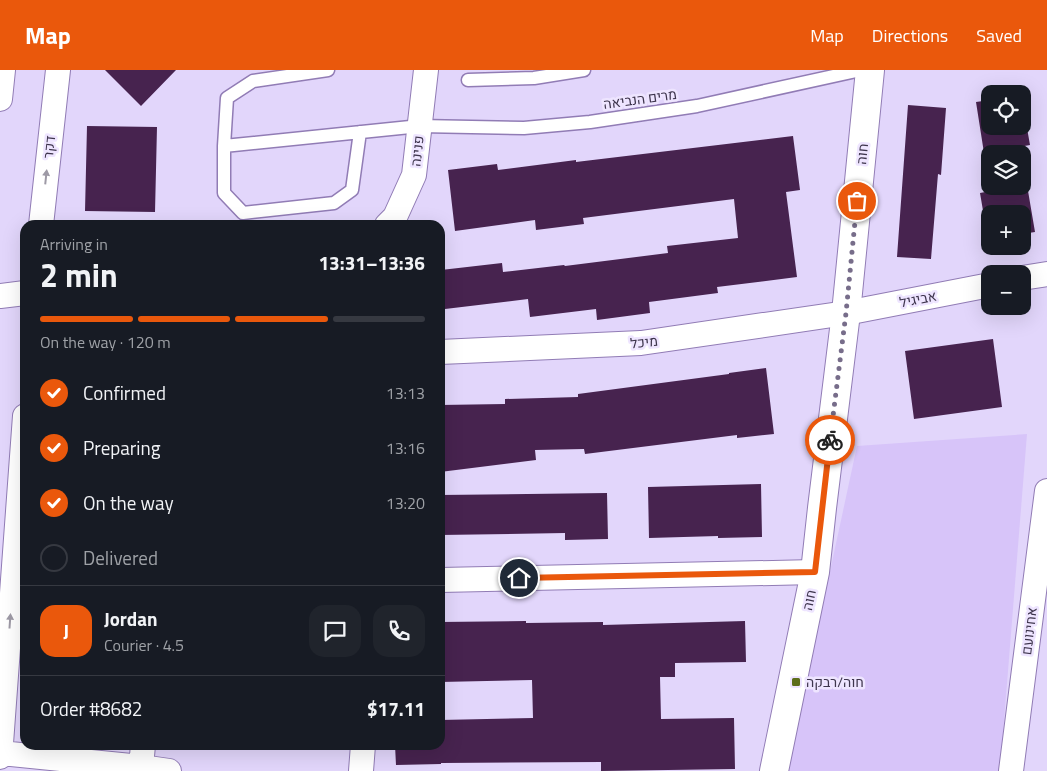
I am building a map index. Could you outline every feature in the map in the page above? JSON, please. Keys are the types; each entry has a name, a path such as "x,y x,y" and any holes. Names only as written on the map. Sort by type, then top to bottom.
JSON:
{"street":[{"path":"0,99 3,70"},
{"name":"דקר","path":"42,220 58,70"},
{"name":"פנינה","path":"392,220 414,175 426,70"},
{"name":"חוה","path":"774,771 815,572 846,313 870,70"},
{"path":"1031,277 1047,274"},
{"name":"אביגיל","path":"846,313 981,287"},
{"path":"0,296 20,294"},
{"name":"מיכל","path":"445,352 641,343 846,313"},
{"path":"20,484 0,754 142,756 169,771"},
{"name":"אחינועם","path":"1012,771 1041,579 1047,491"},
{"path":"445,580 815,572"},
{"path":"361,771 363,750"}],"lane":[{"path":"328,70 253,81 227,98 224,193 243,213 334,203 352,190 360,132"},
{"path":"468,80 534,78 584,70"},
{"name":"מרים הנביאה","path":"224,146 420,126 524,128 590,122 697,106 861,70"}],"shaded area":[{"path":"1027,434 1000,771 787,771 857,446"}],"building":[{"path":"105,70 176,70 141,106"},
{"path":"981,101 981,134 976,102"},
{"path":"908,105 946,108 941,175 938,174 931,259 897,257"},
{"path":"87,126 157,127 155,212 85,211"},
{"path":"981,135 1028,135 1030,145 983,145"},
{"path":"793,136 800,190 786,192 797,277 717,287 718,293 649,302 650,313 597,320 596,309 530,317 528,299 445,309 445,270 502,263 503,272 565,266 668,253 667,246 738,238 734,199 583,218 584,224 536,230 535,220 455,231 448,170 497,164 498,170 576,160 576,162"},
{"path":"980,193 981,195 1029,195 1030,205 982,205"},
{"path":"1031,208 1035,232 1031,233"},
{"path":"993,339 1002,407 914,419 905,351"},
{"path":"766,368 774,434 737,438 737,435 585,454 584,449 535,450 536,460 445,471 445,405 505,404 505,399 578,397 578,394"},
{"path":"761,484 762,537 649,538 648,487"},
{"path":"607,493 608,539 565,540 565,533 445,535 445,495"},
{"path":"745,621 746,662 675,663 675,677 660,677 661,719 734,718 735,769 601,771 601,762 396,765 395,750 445,750 445,720 533,718 532,680 445,682 445,622 603,622 603,625"}],"way so far":[{"path":"830,440 846,313 857,201"}],"place":[{"name":"חוה/רבקה","path":"796,682"}],"route":[{"path":"519,578 815,572 830,440"}]}
